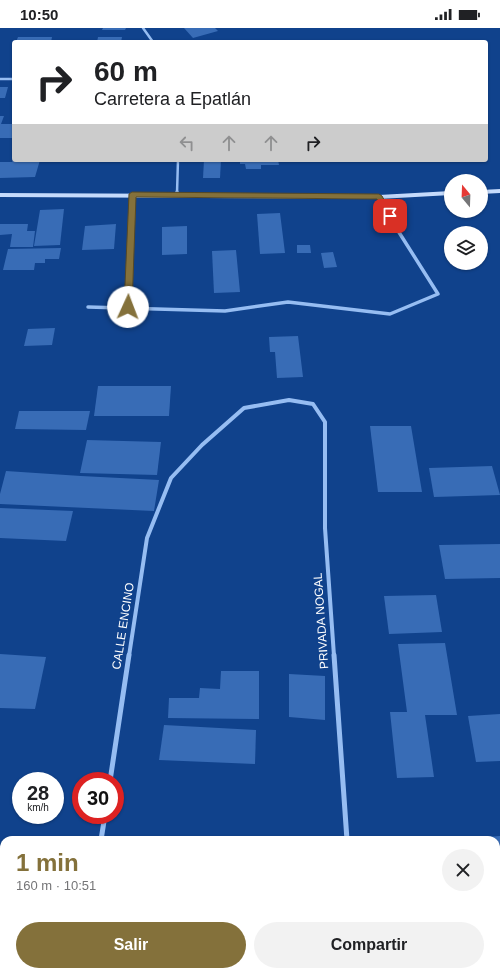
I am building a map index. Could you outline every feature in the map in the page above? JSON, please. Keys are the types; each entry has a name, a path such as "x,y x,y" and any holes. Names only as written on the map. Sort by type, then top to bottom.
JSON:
{"main road":[{"path":"488,192 500,191"},
{"path":"0,195 132,194 379,196 444,193"}],"street":[{"path":"143,28 152,40"},
{"path":"0,79 12,79"},
{"path":"177,195 178,162"},
{"path":"128,307 132,194"},
{"path":"88,307 226,311 288,302 390,314 438,294 395,226 379,196"},
{"name":"CALLE ENCINO","path":"111,772 147,538 171,478 202,445 244,408 289,400 313,404"},
{"name":"PRIVADA NOGAL","path":"313,404 325,422 325,528 347,836"},
{"path":"102,836 104,824"}],"building":[{"path":"103,28 126,28 125,30 102,30"},
{"path":"184,28 215,28 218,31 193,38"},
{"path":"18,37 52,37 51,40 17,40"},
{"path":"98,37 122,37 121,40 97,40"},
{"path":"0,87 8,87 5,98 0,98"},
{"path":"0,116 4,116 1,124 12,124 12,138 0,138"},
{"path":"0,162 39,162 35,177 0,178"},
{"path":"204,162 221,162 220,178 203,178"},
{"path":"240,162 278,162 279,165 261,165 261,169 246,169 245,164 240,164"},
{"path":"64,209 60,245 34,246 40,210"},
{"path":"280,213 285,253 260,254 257,214"},
{"path":"0,224 28,224 27,231 35,231 33,247 10,247 12,234 0,235"},
{"path":"116,224 114,249 82,250 85,226"},
{"path":"187,226 187,254 162,255 162,227"},
{"path":"297,245 310,245 311,253 297,253"},
{"path":"61,248 59,259 45,259 45,263 35,263 34,270 3,270 8,249"},
{"path":"236,250 240,292 214,293 212,251"},
{"path":"333,252 337,267 324,268 321,253"},
{"path":"55,328 52,345 24,346 28,329"},
{"path":"298,336 303,377 277,378 275,352 270,352 269,337"},
{"path":"98,386 171,386 169,416 94,416"},
{"path":"19,411 90,411 86,430 15,429"},
{"path":"370,426 411,426 422,492 378,492"},
{"path":"87,440 161,442 157,475 80,473"},
{"path":"492,466 500,495 434,497 429,468"},
{"path":"6,471 159,480 154,511 0,504 0,494"},
{"path":"0,508 73,511 66,541 0,538"},
{"path":"500,544 500,578 445,579 439,545"},
{"path":"436,595 442,632 389,634 384,596"},
{"path":"445,643 457,715 425,715 434,777 397,778 390,712 407,712 398,644"},
{"path":"0,654 46,657 35,709 0,708"},
{"path":"221,671 259,671 259,719 168,718 169,698 199,698 200,688 220,689"},
{"path":"289,674 325,676 325,720 289,717"},
{"path":"500,714 500,761 476,762 468,716"},
{"path":"164,725 256,730 255,764 159,760"}],"route":[{"path":"128,307 132,194 379,196 390,216"}]}
